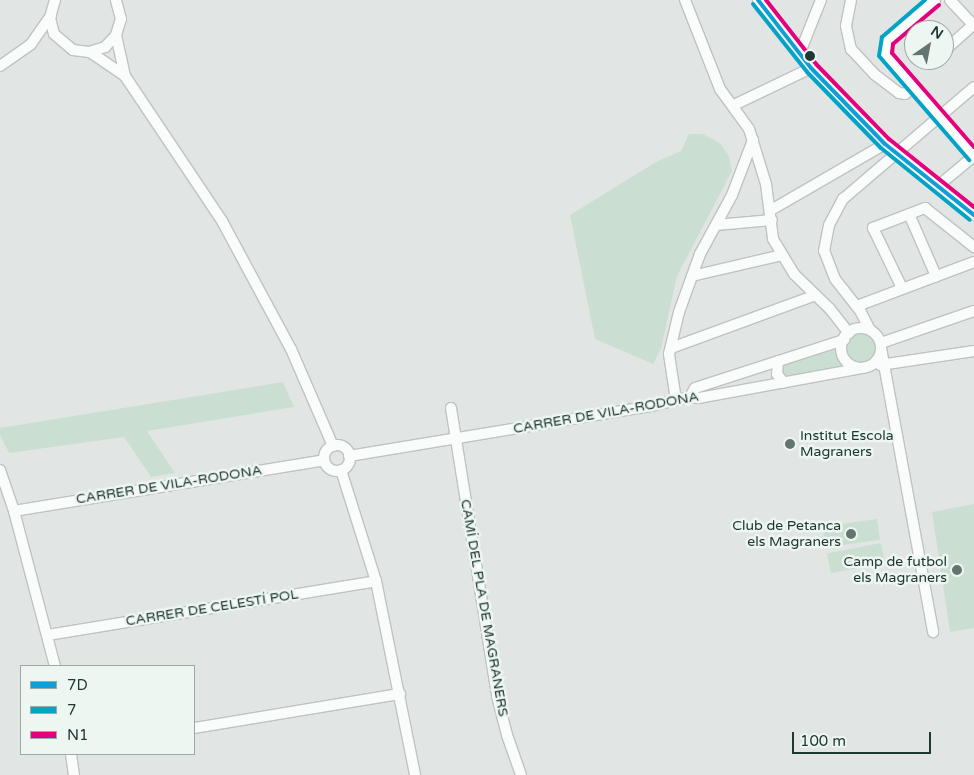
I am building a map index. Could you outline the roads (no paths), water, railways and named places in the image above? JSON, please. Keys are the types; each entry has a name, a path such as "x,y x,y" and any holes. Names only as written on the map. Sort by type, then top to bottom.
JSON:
{"street":[{"path":"54,0 51,26 59,41 72,50 90,52 104,47 116,35"},
{"path":"116,0 120,10"},
{"path":"124,0 120,10 116,35 125,76"},
{"path":"684,0 720,89 734,105 753,140 771,215 773,239 782,255 794,274 816,295 846,336 842,353 846,361 864,368 877,360 881,346"},
{"path":"758,0 811,68 885,144 974,215"},
{"path":"800,55 821,0"},
{"path":"851,0 846,26 851,49 874,74 899,93 905,94 910,86"},
{"path":"935,0 884,46 887,60 974,156 938,186"},
{"path":"950,0 974,25 954,42"},
{"path":"0,66 31,44 51,15"},
{"path":"90,52 125,76 208,199 246,263 291,349 333,446"},
{"path":"734,105 811,68"},
{"path":"933,632 881,346 857,306 835,279 824,251 829,225 843,199 898,155 974,87"},
{"path":"676,400 671,348 679,312 692,276 732,195 753,140"},
{"path":"716,225 771,215 885,144"},
{"path":"902,288 873,228 925,208 974,247"},
{"path":"909,214 936,276"},
{"path":"692,276 782,255"},
{"path":"857,306 974,262"},
{"path":"671,348 816,295"},
{"path":"881,346 974,311"},
{"path":"690,397 694,388 778,361 846,336 861,328 870,330"},
{"name":"CARRER DE VILA-RODONA","path":"350,456 690,397 698,398 885,364 974,351"},
{"path":"778,361 778,374 784,383"},
{"name":"CAMÍ DEL PLA DE MAGRANERS","path":"451,408 501,714 521,775"},
{"path":"333,446 345,448 350,456 348,464 341,470 330,469 324,460 327,450 333,446"},
{"name":"CARRER DE VILA-RODONA","path":"14,510 324,460"},
{"path":"0,470 14,510 55,665"},
{"path":"341,470 376,581 415,775"},
{"name":"CARRER DE CELESTÍ POL","path":"48,635 376,581"},
{"path":"195,728 400,694"},
{"path":"71,755 74,775"}],"place":[{"name":"Institut Escola Magraners","path":"790,444"},
{"name":"Club de Petanca els Magraners","path":"851,534"},
{"name":"Camp de futbol els Magraners","path":"957,570"}]}
